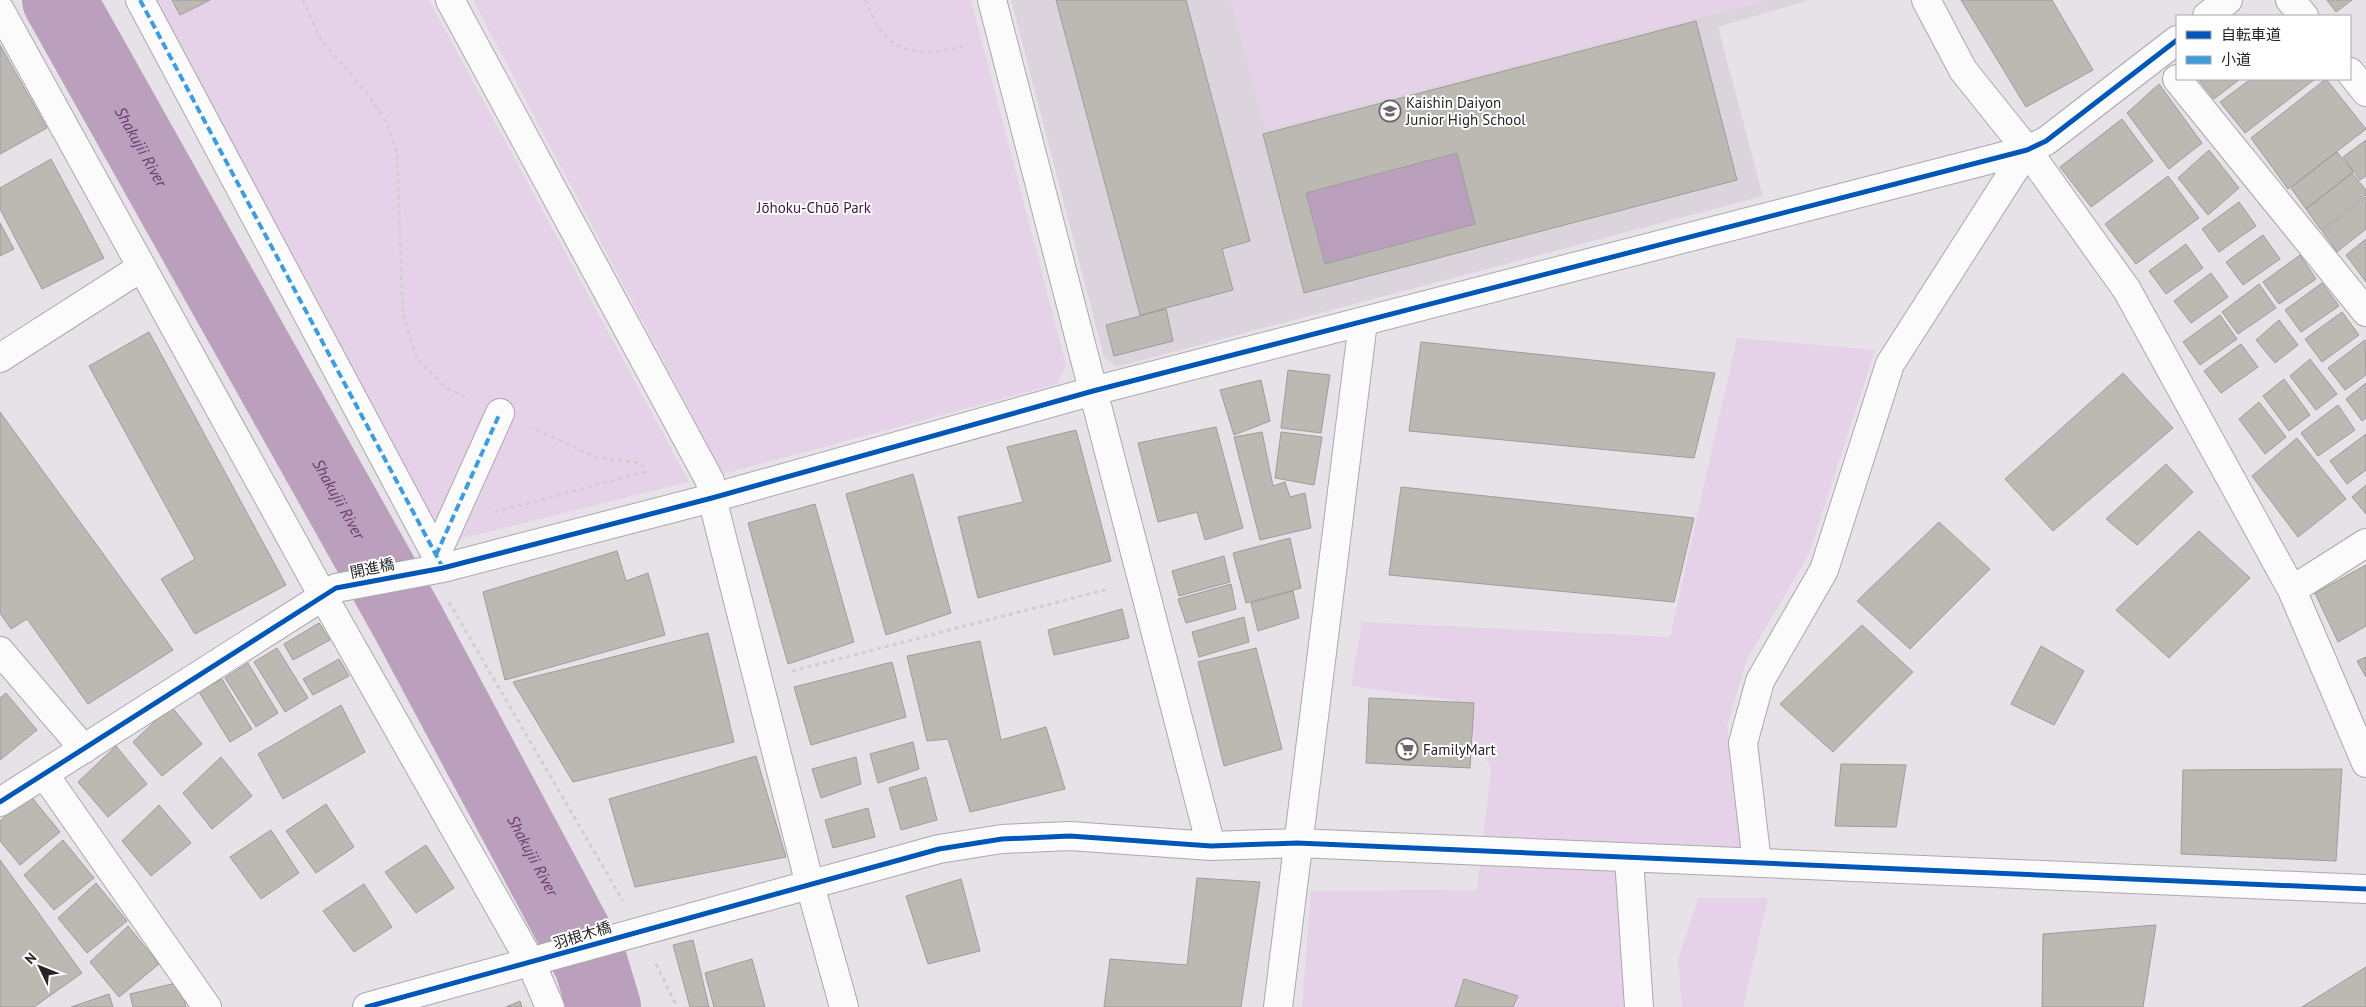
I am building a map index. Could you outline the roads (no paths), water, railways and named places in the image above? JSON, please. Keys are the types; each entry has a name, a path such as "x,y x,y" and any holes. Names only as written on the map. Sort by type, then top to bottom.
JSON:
{"street":[{"path":"140,0 430,567"},
{"path":"450,0 710,481 712,498 810,885 844,1007"},
{"path":"992,0 1211,846"},
{"path":"1926,0 1963,70 2027,150 2126,290 2292,590 2366,763"},
{"path":"2208,15 2228,0"},
{"path":"2290,0 2303,15"},
{"path":"0,10 142,267 330,592 531,963 550,1007"},
{"path":"2168,47 2176,75"},
{"name":"開進橋","path":"330,592 712,498 1093,391 2027,150 2046,141 2168,47"},
{"path":"2351,73 2366,92"},
{"path":"2178,80 2366,312"},
{"path":"1757,863 1743,743 1761,677 1824,570 1890,364 2027,150"},
{"path":"0,358 142,267"},
{"path":"1278,1007 1363,322"},
{"path":"430,567 500,413"},
{"path":"2292,590 2366,543"},
{"path":"0,802 330,592"},
{"path":"0,651 84,750"},
{"path":"44,774 207,1007"},
{"name":"羽根木橋","path":"367,1007 531,963 640,930 939,849 1002,839 1070,836 1211,846 1297,843 2366,889"},
{"path":"1630,858 1639,1007"}],"waterway":[{"name":"Shakujii River","path":"59,0 407,620 591,964 604,1007"}],"place":[{"name":"Kaishin Daiyon Junior High School","path":"1390,111"},
{"name":"FamilyMart","path":"1407,749"}],"park label":[{"name":"Jōhoku-Chūō Park","path":"814,207"}]}
